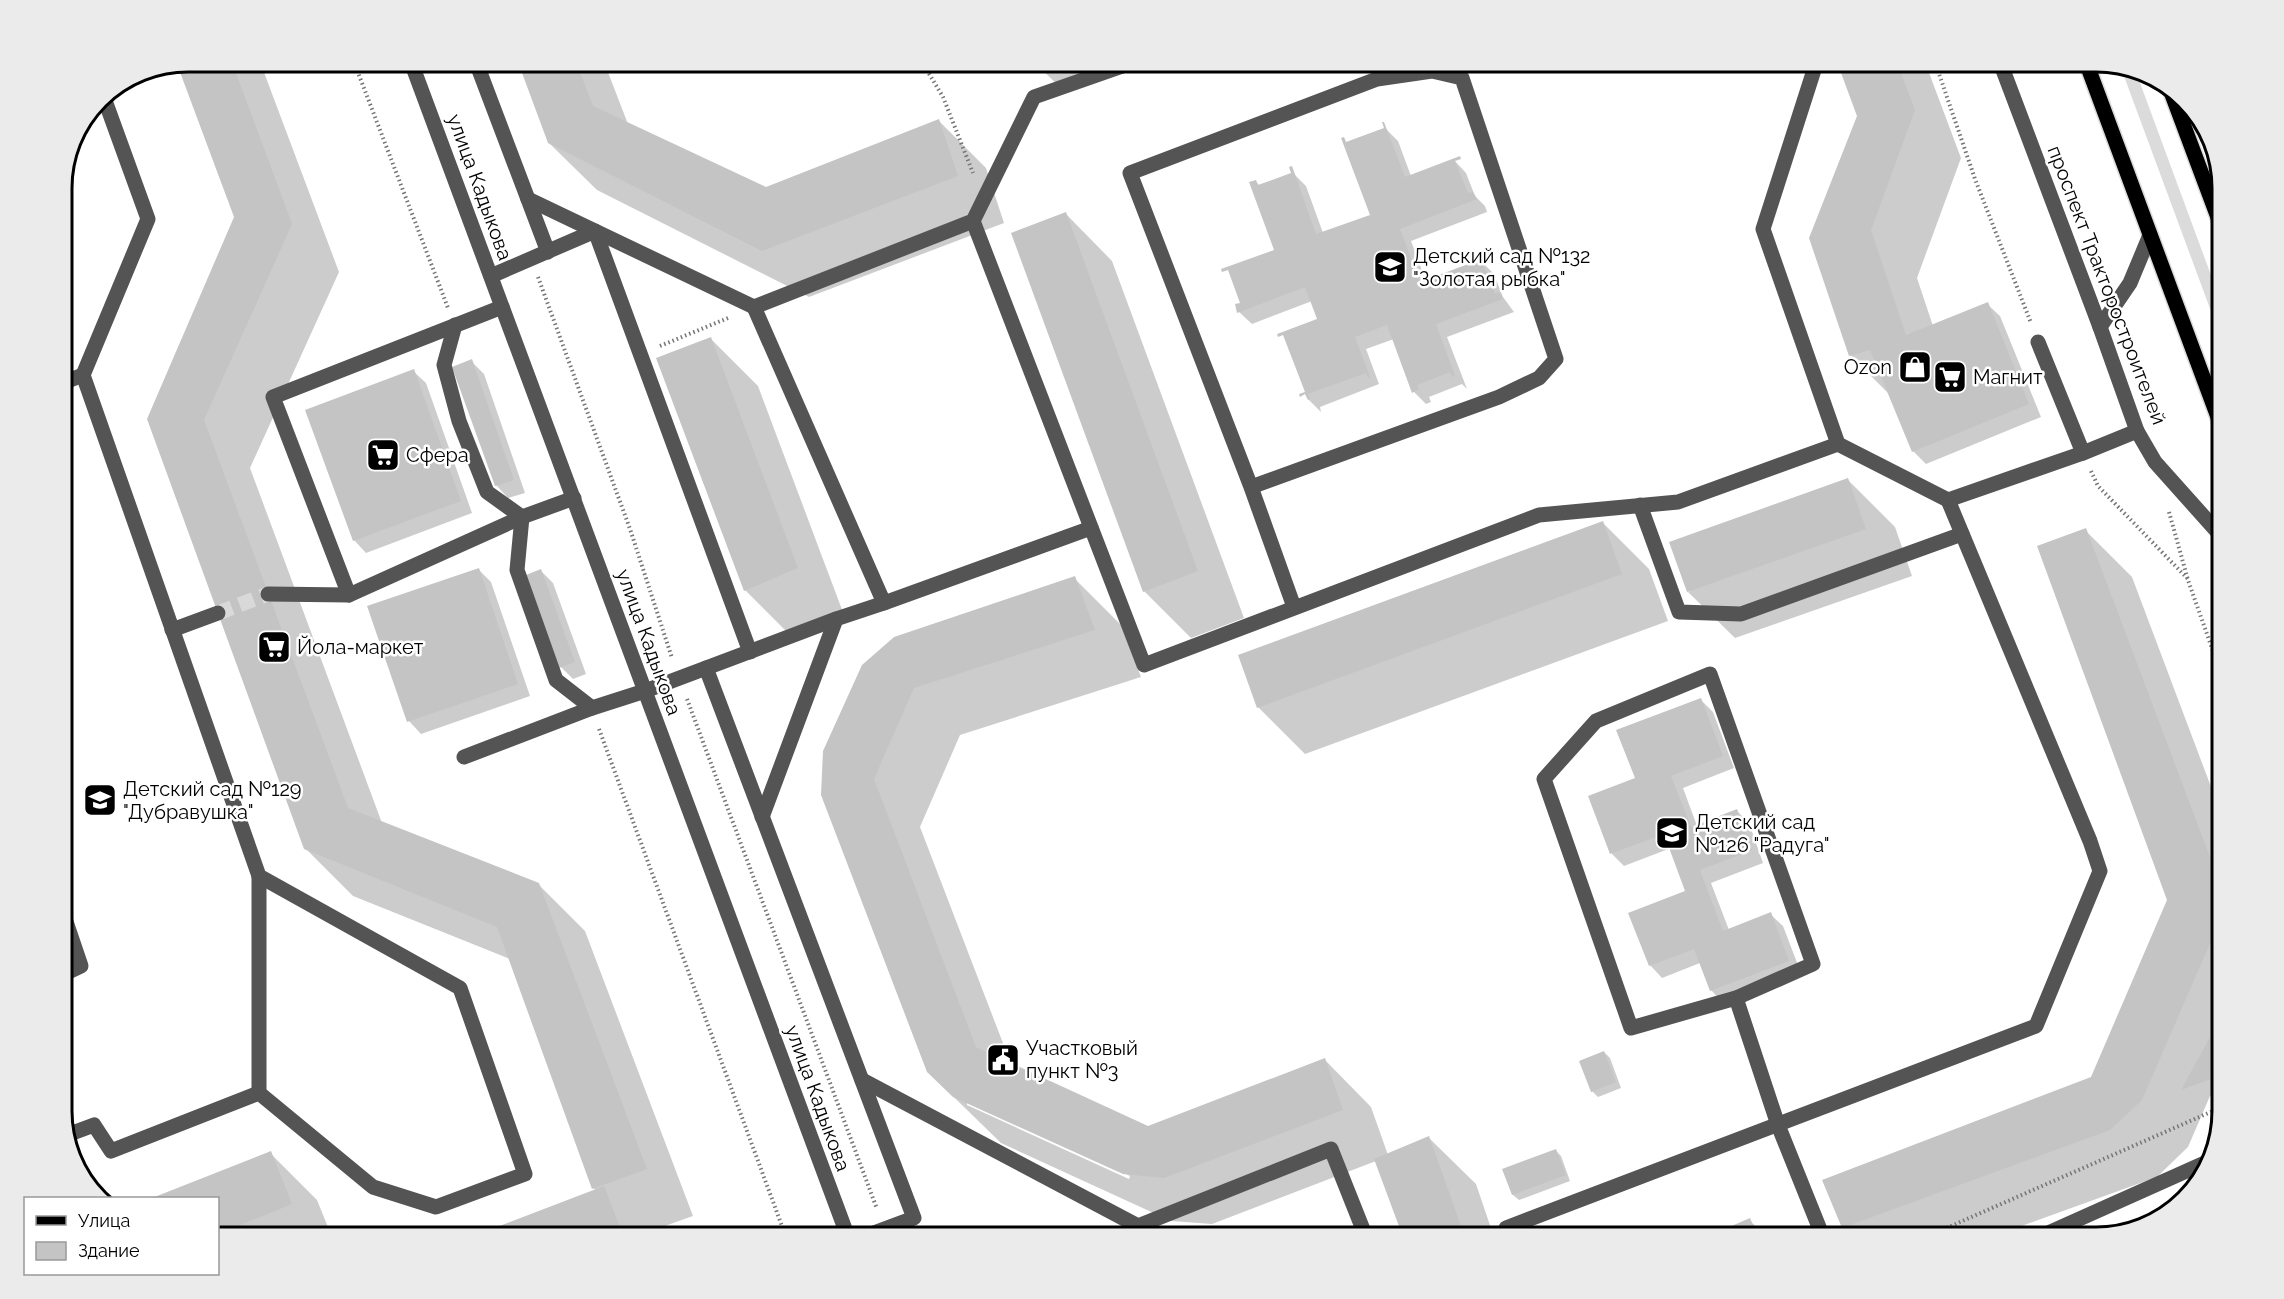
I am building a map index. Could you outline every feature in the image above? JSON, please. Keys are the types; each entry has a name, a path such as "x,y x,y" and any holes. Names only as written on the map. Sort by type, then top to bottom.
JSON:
{"main road":[{"path":"2090,72 2212,402"},
{"path":"2176,104 2212,201"}],"street":[{"name":"улица Кадыкова","path":"415,72 844,1227"},
{"path":"480,72 548,252"},
{"path":"754,307 973,221 1034,97 1105,72"},
{"path":"1294,607 1251,487 1130,173 1377,79 1425,72"},
{"path":"1251,487 1499,397 1539,378 1556,360 1462,78 1436,72"},
{"path":"1509,1227 2036,1026 2100,871 2090,841 1948,500 1838,444 1763,229 1813,72"},
{"name":"проспект Тракторостроителей","path":"2004,72 2137,431 2155,462 2212,526"},
{"path":"107,105 148,219 83,375 259,876 259,1093"},
{"path":"528,199 754,307 884,603"},
{"path":"973,221 1144,665 1539,515 1678,502 1838,444"},
{"path":"491,276 595,231"},
{"path":"595,231 750,652"},
{"path":"2100,327 2130,283 2150,235"},
{"path":"349,595 273,397 502,307"},
{"path":"455,325 444,365 459,421 487,492 522,518"},
{"path":"2038,342 2083,453"},
{"path":"72,379 83,375"},
{"path":"1948,500 2083,453 2137,431"},
{"path":"268,594 349,595 522,518 574,498"},
{"path":"1640,505 1679,612 1742,614 1962,534"},
{"path":"522,518 517,570 556,680 592,708"},
{"path":"464,758 592,708 645,691 1091,528"},
{"path":"172,630 218,613"},
{"path":"762,817 836,620"},
{"path":"706,668 915,1218 892,1227"},
{"path":"1710,674 1813,964 1736,998 1631,1028 1544,778 1596,721 1710,674"},
{"path":"259,876 460,987 525,1174 436,1207 373,1187 259,1093"},
{"path":"72,939 81,966 72,970"},
{"path":"1736,998 1778,1125 1818,1227"},
{"path":"862,1080 1138,1226 1331,1149 1362,1227"},
{"path":"74,1132 94,1125 111,1150 259,1093"},
{"path":"2063,1227 2198,1166"}],"path":[{"path":"358,72 455,325"},
{"path":"928,72 943,97 983,199"},
{"path":"1938,72 1975,179 2038,342"},
{"path":"532,259 630,529 679,678 883,1227"},
{"path":"640,354 754,307"},
{"path":"2083,453 2098,486 2188,580"},
{"path":"2167,505 2188,580 2212,648"},
{"path":"592,708 782,1227"},
{"path":"1951,1227 2212,1112"}],"shaded area":[{"path":"2124,76 2139,80 2212,278 2212,314"}],"building":[{"path":"180,72 236,72 292,224 204,420 348,808 539,883 647,1169 592,1189 497,927 304,849 147,419 234,217"},
{"path":"522,72 580,72 593,106 766,187 939,119 958,176 762,251 548,143"},
{"path":"1841,72 1901,72 1915,110 1871,230 1906,335 1988,302 2029,404 1912,452 1870,350 1849,356 1809,238 1857,116"},
{"path":"1382,122 1384,122 1405,177 1460,156 1461,159 1455,161 1468,193 1473,192 1477,199 1400,229 1420,282 1487,257 1488,260 1482,262 1495,294 1499,292 1503,299 1436,324 1455,376 1452,377 1450,372 1417,385 1419,389 1412,393 1387,325 1355,337 1370,377 1368,378 1366,373 1308,394 1310,399 1308,400 1305,394 1300,397 1299,394 1305,392 1283,335 1278,337 1277,334 1317,319 1305,287 1237,313 1235,304 1240,303 1228,270 1222,272 1221,269 1274,250 1249,182 1256,180 1258,185 1291,173 1289,167 1292,166 1316,234 1370,215 1341,138 1344,137 1346,142 1384,128"},
{"path":"1066,212 1198,571 1143,592 1011,233"},
{"path":"711,337 798,568 744,591 656,358"},
{"path":"472,359 514,480 495,486 452,367"},
{"name":"Сфера","path":"414,369 461,501 353,541 305,410"},
{"path":"1848,478 1866,529 1687,592 1669,542"},
{"path":"1603,521 1622,574 1257,708 1238,655"},
{"path":"2086,528 2212,862 2212,939 2142,1100 2110,1130 1842,1227 1822,1180 2091,1077 2167,900 2037,546"},
{"path":"479,568 518,684 407,722 367,606"},
{"path":"541,569 575,662 559,668 526,575"},
{"path":"1075,576 1095,630 914,688 874,779 976,1047 1148,1126 1325,1058 1343,1110 1164,1178 1123,1174 953,1097 927,1072 821,795 823,751 862,665 894,637"},
{"path":"1701,698 1723,756 1671,776 1691,827 1737,809 1752,850 1700,870 1723,931 1771,912 1789,961 1710,991 1694,949 1649,966 1628,913 1685,891 1664,834 1610,854 1588,796 1635,778 1616,730"},
{"path":"2212,1033 2212,1079 2181,1090"},
{"path":"1604,1051 1616,1082 1591,1092 1579,1061"},
{"path":"1429,1136 1461,1227 1399,1227 1374,1159"},
{"path":"1556,1149 1566,1175 1512,1195 1502,1169"},
{"path":"271,1151 292,1204 235,1227 219,1227 219,1197 155,1197"},
{"path":"604,1186 620,1227 497,1227"},
{"path":"1750,1218 1754,1227 1729,1227"}],"tunnel":[{"path":"218,613 268,594"}],"place":[{"name":"Детский сад №132 \"Золотая рыбка\"","path":"1390,267"},
{"name":"Ozon","path":"1915,367"},
{"name":"Магнит","path":"1950,377"},
{"name":"Сфера","path":"383,455"},
{"name":"Йола-маркет","path":"274,647"},
{"name":"Детский сад №129 \"Дубравушка\"","path":"100,800"},
{"name":"Детский сад №126 \"Радуга\"","path":"1672,833"},
{"name":"Участковый пункт №3","path":"1003,1060"}]}
